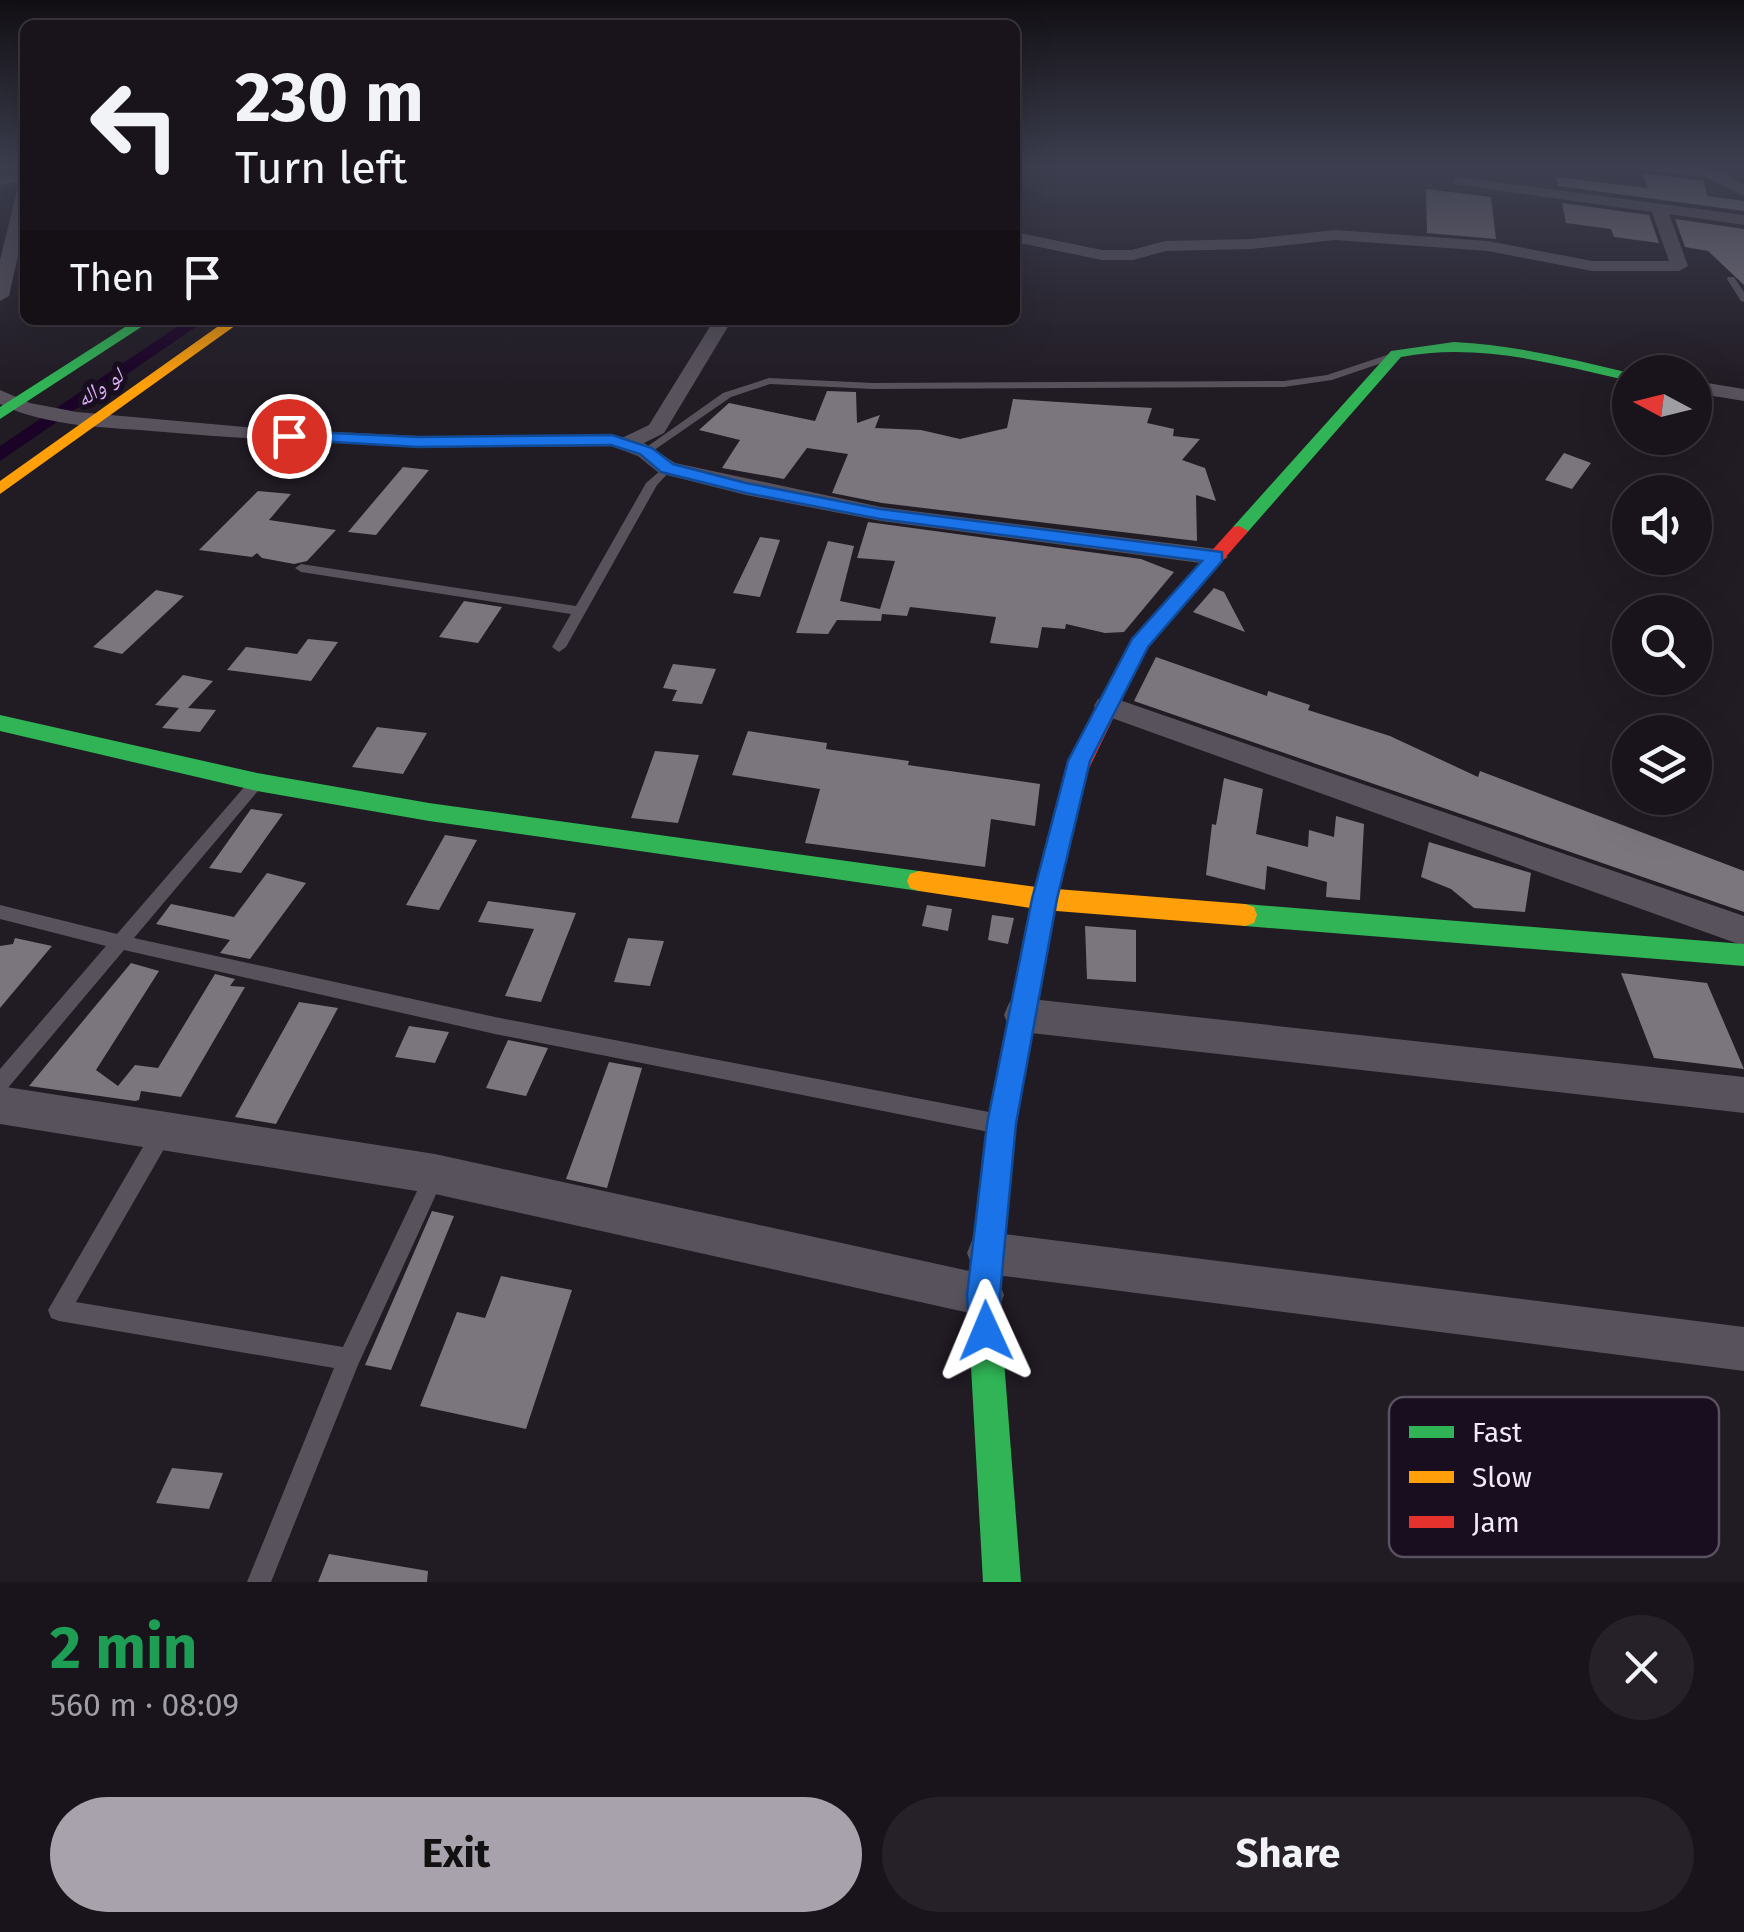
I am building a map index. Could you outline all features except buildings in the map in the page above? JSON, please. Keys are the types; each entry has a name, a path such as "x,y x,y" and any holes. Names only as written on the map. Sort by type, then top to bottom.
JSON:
{"street":[{"path":"0,296 13,239"},
{"path":"1024,239 1102,255 1133,255 1165,246 1299,239"},
{"path":"1388,239 1488,246 1592,266 1679,266 1669,239"},
{"path":"10,406 137,325"},
{"path":"0,489 87,419 228,325"},
{"path":"636,448 657,430 719,325"},
{"path":"1002,1582 986,1274 1001,1124 1044,899 1079,761 1140,644 1396,354 1411,348 1474,348 1612,373"},
{"path":"1712,389 1744,394"},
{"path":"10,406 87,419 256,434 418,442 612,440 636,448 667,468 880,514 1216,556"},
{"path":"1108,706 1744,931"},
{"path":"0,723 257,782 466,818 1044,899 1744,955"},
{"path":"1022,1014 1744,1095"},
{"path":"0,1105 435,1174 986,1274 1744,1349"}],"lane":[{"path":"1731,279 1744,299"},
{"path":"636,448 727,395 769,381 873,386 1284,384 1329,378 1396,354"},
{"path":"559,648 652,483 667,468"},
{"path":"301,568 578,611"},
{"path":"0,1084 257,782"},
{"path":"0,912 520,1032 1001,1124"},
{"path":"162,1131 58,1310 349,1359"},
{"path":"259,1582 349,1359 435,1174"}],"waterway":[{"name":"لو واله","path":"0,455 191,325"}],"traffic: fast":[{"path":"0,414 137,325"},
{"path":"1239,531 1396,354 1454,346 1484,348 1612,373"},
{"path":"0,723 257,782 429,812 919,881"},
{"path":"1002,1582 983,1295 1001,1124 1044,899 1076,773"},
{"path":"1245,915 1744,955"}],"traffic: slow":[{"path":"0,489 229,325"},
{"path":"919,881 1044,899 1245,915"}],"traffic: jam":[{"path":"1076,773 1140,643 1239,531"}],"route":[{"path":"289,436 418,442 612,440 646,451 667,468 880,514 1216,556 1140,644 1079,761 1044,899 1001,1124 984,1295 986,1331"}]}
